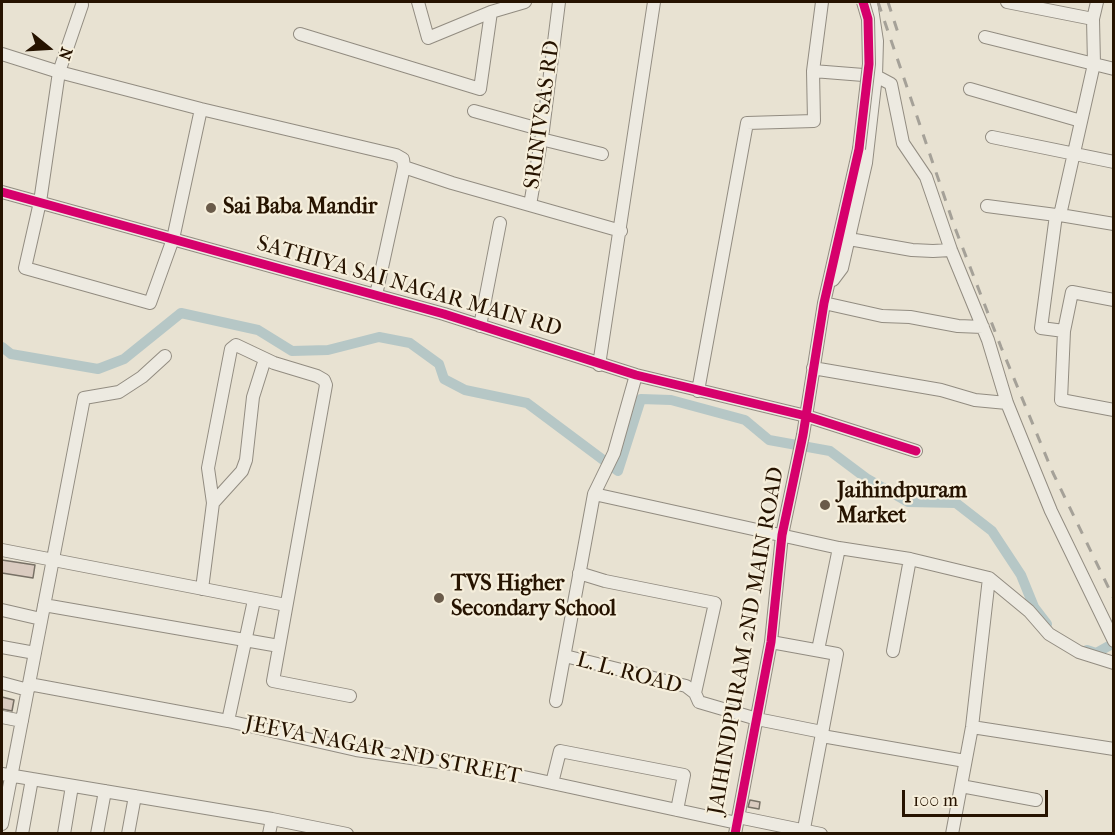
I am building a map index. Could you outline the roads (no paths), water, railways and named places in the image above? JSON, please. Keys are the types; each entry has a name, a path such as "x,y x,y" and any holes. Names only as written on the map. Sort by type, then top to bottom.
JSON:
{"street":[{"path":"418,2 428,38 491,12 525,2"},
{"name":"SRINIVSAS RD","path":"559,2 542,135 530,205 621,231"},
{"path":"599,365 654,2"},
{"path":"699,391 747,123 814,121 813,71 822,2"},
{"name":"JAIHINDPURAM 2ND MAIN ROAD","path":"736,824 771,642 782,536 803,435 824,303 859,149 869,64 868,20 863,2"},
{"path":"827,289 842,268 866,163 876,76 877,41 871,2"},
{"path":"1008,2 1093,19"},
{"path":"1064,332 1041,328 1058,215 1094,64 1093,19 1097,2"},
{"path":"82,5 59,72 40,202 26,268 150,303 173,239 201,109"},
{"path":"300,34 480,89 491,12"},
{"path":"986,37 1113,69"},
{"path":"2,54 59,72 201,109 396,155 403,159 404,167 376,295"},
{"path":"813,71 876,76 891,84 903,143 926,177 951,250 982,327 1007,403 1051,511 1113,641"},
{"path":"970,89 1082,121"},
{"path":"474,111 602,154"},
{"path":"992,137 1113,162"},
{"path":"404,167 530,205"},
{"name":"SATHIYA SAI NAGAR MAIN RD","path":"2,192 376,295 599,365 806,416 916,451"},
{"path":"987,206 1113,224"},
{"path":"480,326 500,223"},
{"path":"849,239 912,250 951,250"},
{"path":"1113,300 1072,292 1064,332 1061,400 1113,410"},
{"path":"824,303 882,316 910,317 958,326 982,327"},
{"path":"202,589 213,503 208,468 231,349 233,346 241,346 302,374 317,376 324,380 326,385 273,681 350,696"},
{"path":"2,824 6,775 22,721 84,398 119,392 142,377 165,356"},
{"path":"213,503 242,471 246,460 253,397 265,358"},
{"path":"813,368 941,390 975,400 1007,403"},
{"path":"556,701 594,494 614,453 636,375"},
{"path":"594,494 782,536 910,560 989,578 1029,610 1049,634 1079,652 1113,663"},
{"path":"818,650 839,548"},
{"path":"2,550 286,605"},
{"path":"893,651 910,560"},
{"path":"579,573 605,581 715,603 695,693"},
{"path":"952,834 972,727 989,578"},
{"path":"228,721 254,600"},
{"path":"44,605 279,646"},
{"path":"2,610 41,619"},
{"path":"771,642 837,654 803,832"},
{"path":"2,647 35,652"},
{"name":"L. L. ROAD","path":"565,656 686,686 695,693 699,702 757,719 822,734 965,761"},
{"name":"JEEVA NAGAR 2ND STREET","path":"2,683 228,721 356,750 487,769 736,824 821,834"},
{"path":"2,717 22,721"},
{"path":"972,727 1113,749"},
{"path":"552,783 560,751 684,775 677,810"},
{"path":"6,775 272,819 347,834"},
{"path":"22,834 32,779"},
{"path":"64,834 72,786"},
{"path":"961,786 1036,800"},
{"path":"97,834 105,791"},
{"path":"129,834 135,796"},
{"path":"269,834 272,819"}],"waterway":[{"path":"2,347 11,354 98,369 124,359 181,313 258,330 292,351 328,350 379,337 410,343 439,364 444,379 465,390 527,403 618,471 641,399 671,400 745,420 769,440 830,451 866,478 908,502 956,503 992,531 1021,575 1034,607 1047,624"},
{"path":"1087,650 1096,653 1114,643"}],"railway":[{"path":"878,2 955,228 1001,347 1053,473 1114,599"},
{"path":"888,2 900,39"}],"place":[{"name":"Sai Baba Mandir","path":"211,208"},
{"name":"Jaihindpuram Market","path":"825,505"},
{"name":"TVS Higher Secondary School","path":"439,598"}]}
